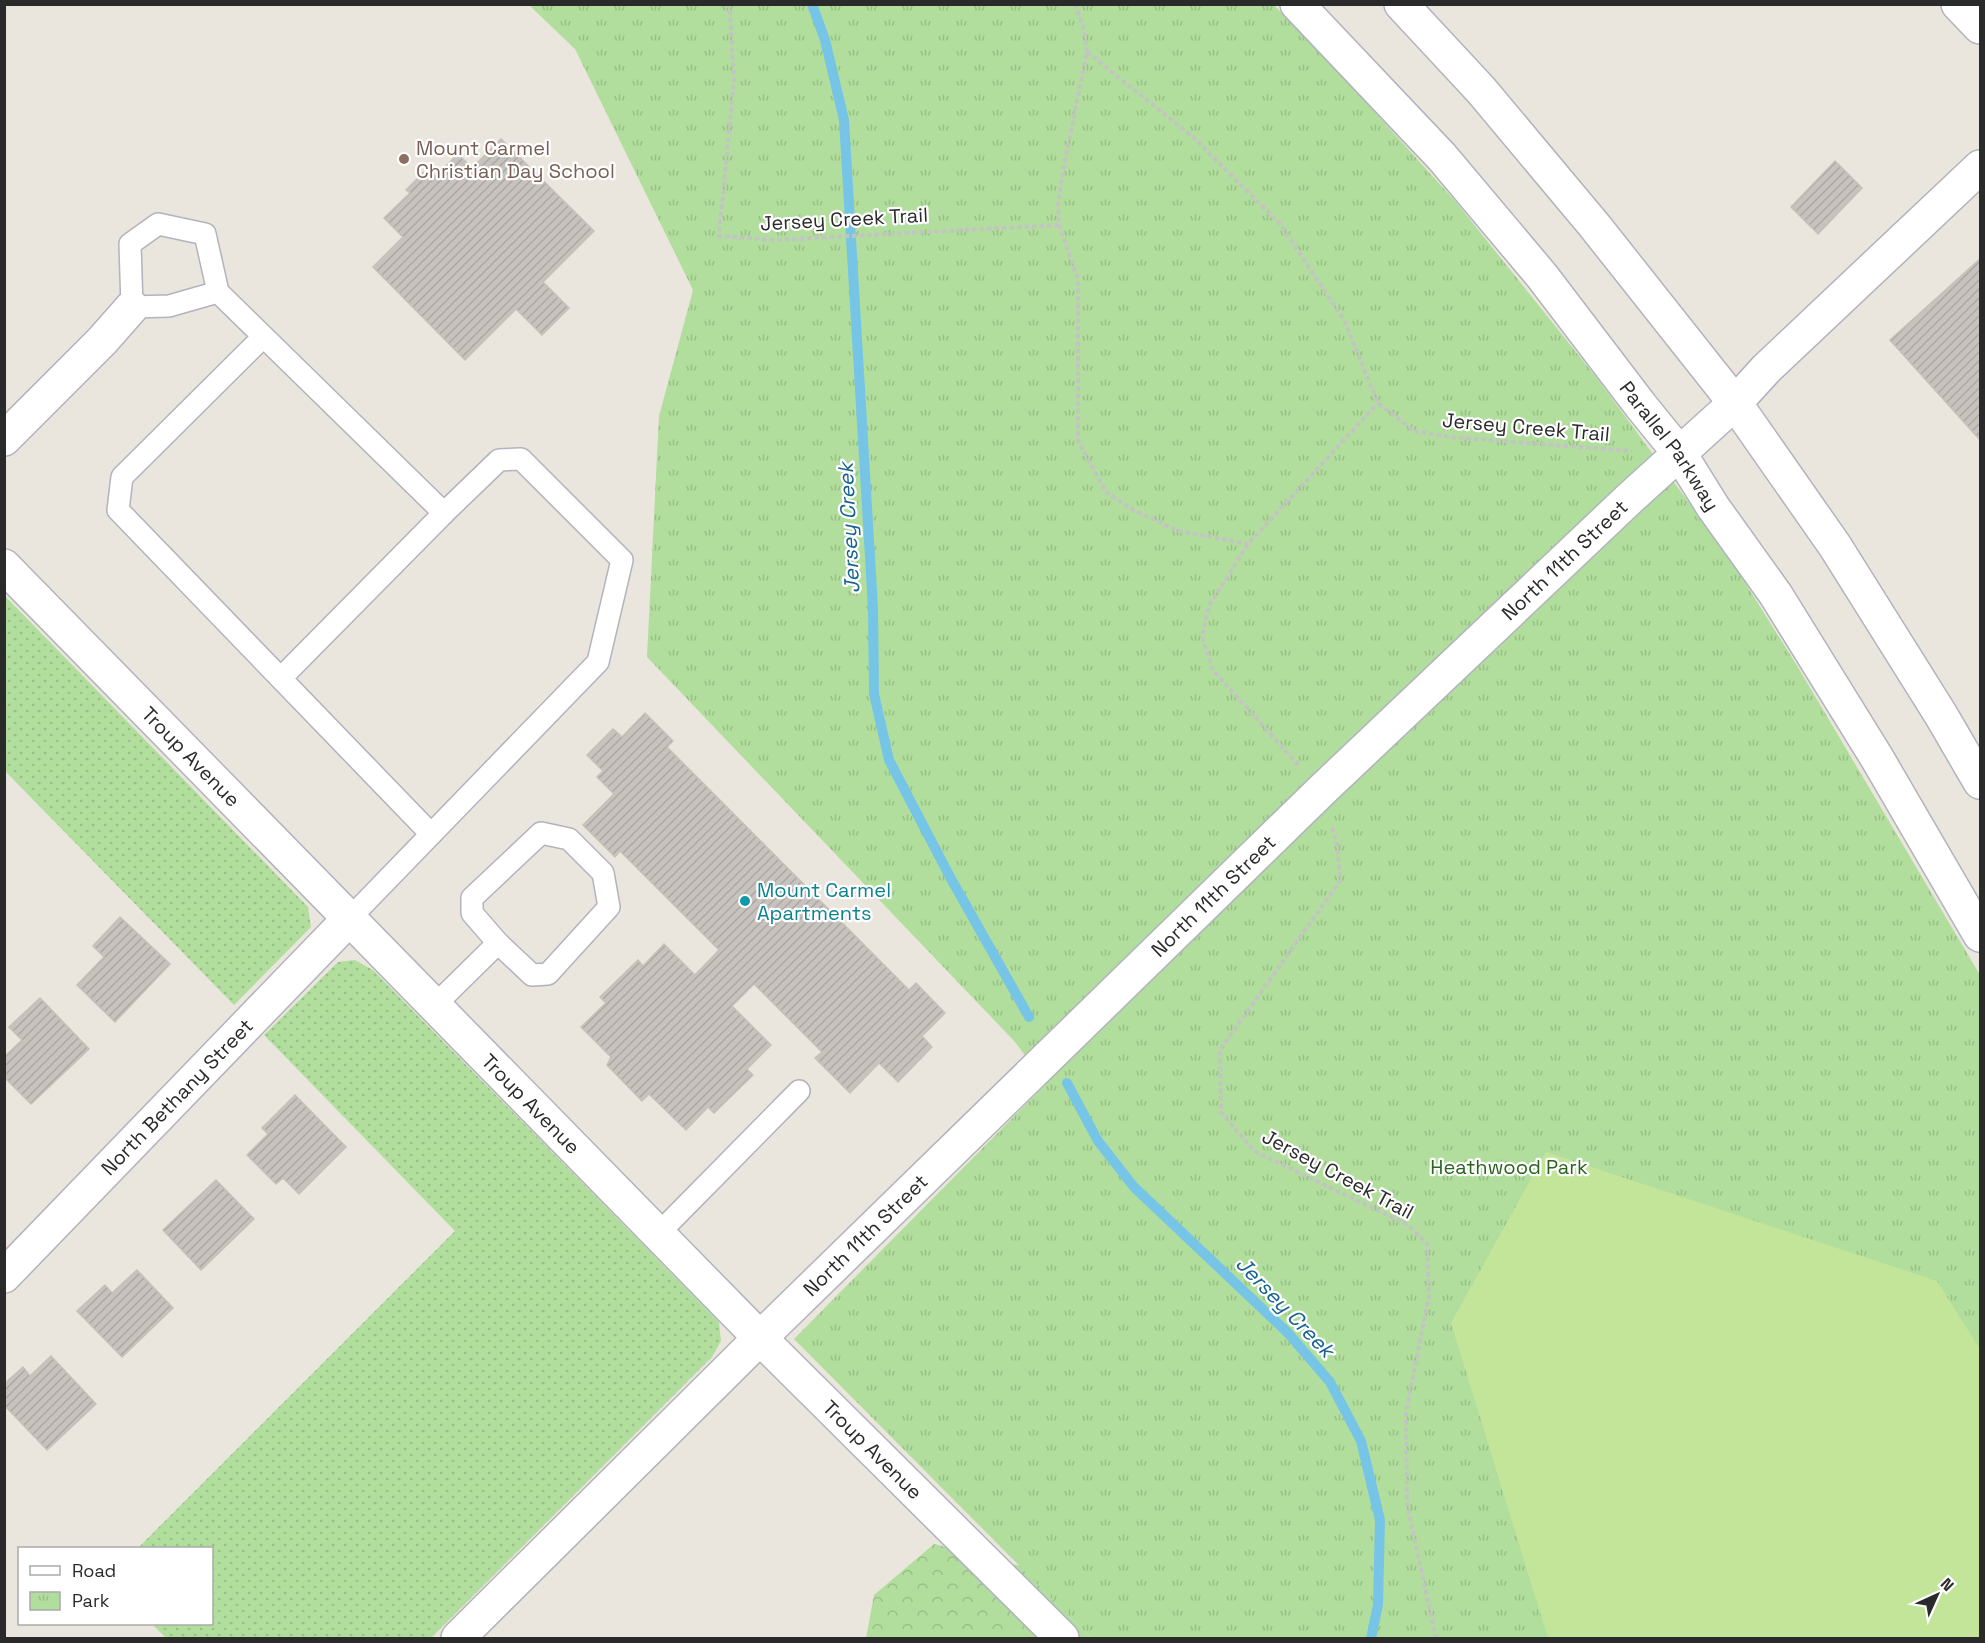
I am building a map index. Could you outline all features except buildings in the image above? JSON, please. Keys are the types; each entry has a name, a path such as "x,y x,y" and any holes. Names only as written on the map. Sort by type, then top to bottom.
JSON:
{"street":[{"name":"Parallel Parkway","path":"1297,4 1442,157 1542,276 1680,454 1713,507 1782,604 1877,758 1980,934"},
{"path":"1401,4 1481,90 1594,225 1735,403 1834,546 1941,715 1980,782"},
{"path":"1958,4 1980,27"},
{"name":"North 11th Street","path":"458,1638 760,1338 1321,791 1629,499 1735,403 1766,369 1980,167"},
{"path":"4,439 102,341 132,307"},
{"name":"Troup Avenue","path":"4,566 760,1338 1062,1638"},
{"name":"North Bethany Street","path":"4,1276 350,918"}],"lane":[{"path":"218,292 169,306 132,307 130,243 158,224 205,234 218,292 444,513"},
{"path":"263,337 123,477 118,510 431,834"},
{"path":"281,678 444,513 500,460 521,459 622,560 598,662 350,918"},
{"path":"541,833 569,839 603,873 609,907 548,974 532,975 498,943 472,913 472,898 541,833"},
{"path":"435,1005 498,943"},
{"path":"658,1234 800,1091"}],"path":[{"name":"Jersey Creek Trail","path":"726,4 730,13 734,80 719,236 776,240 1059,225"},
{"path":"1075,4 1083,26 1087,52 1058,203 1059,225 1078,279 1078,441 1106,492 1133,510 1179,531 1248,544"},
{"name":"Jersey Creek Trail","path":"1087,52 1194,137 1281,225 1344,320 1378,403 1414,431 1449,437 1680,454"},
{"name":"Jersey Creek Trail","path":"1378,403 1248,544 1209,606 1202,636 1213,670 1321,791 1337,843 1340,881 1220,1050 1221,1112 1254,1151 1408,1225 1427,1244 1429,1297 1406,1412 1407,1505 1436,1638"}],"green space":[{"name":"Heathwood Park","path":"529,5 1274,5 1322,54 1456,202 1596,377 1729,557 1796,664 1980,975 1980,1638 1091,1638 794,1339 1046,1084 1015,1042 647,657 659,416 693,290 575,49"},
{"path":"5,596 308,907 311,927 234,1005 5,771"},
{"path":"355,960 373,970 719,1322 721,1341 712,1357 431,1638 166,1638 153,1625 213,1625 213,1547 139,1547 455,1231 264,1035 338,962"},
{"path":"1546,1152 1937,1281 1980,1349 1980,1638 1548,1638 1451,1323"},
{"path":"934,1544 1020,1566 1091,1638 866,1638 874,1595"}],"waterway":[{"name":"Jersey Creek","path":"812,4 825,40 844,120 873,608 874,694 889,760 950,877 1029,1017"},
{"name":"Jersey Creek","path":"1067,1083 1098,1141 1134,1187 1288,1333 1330,1382 1361,1441 1380,1520 1378,1605 1371,1638"}],"place":[{"name":"Mount Carmel Christian Day School","path":"404,159"},
{"name":"Mount Carmel Apartments","path":"745,901"}]}
